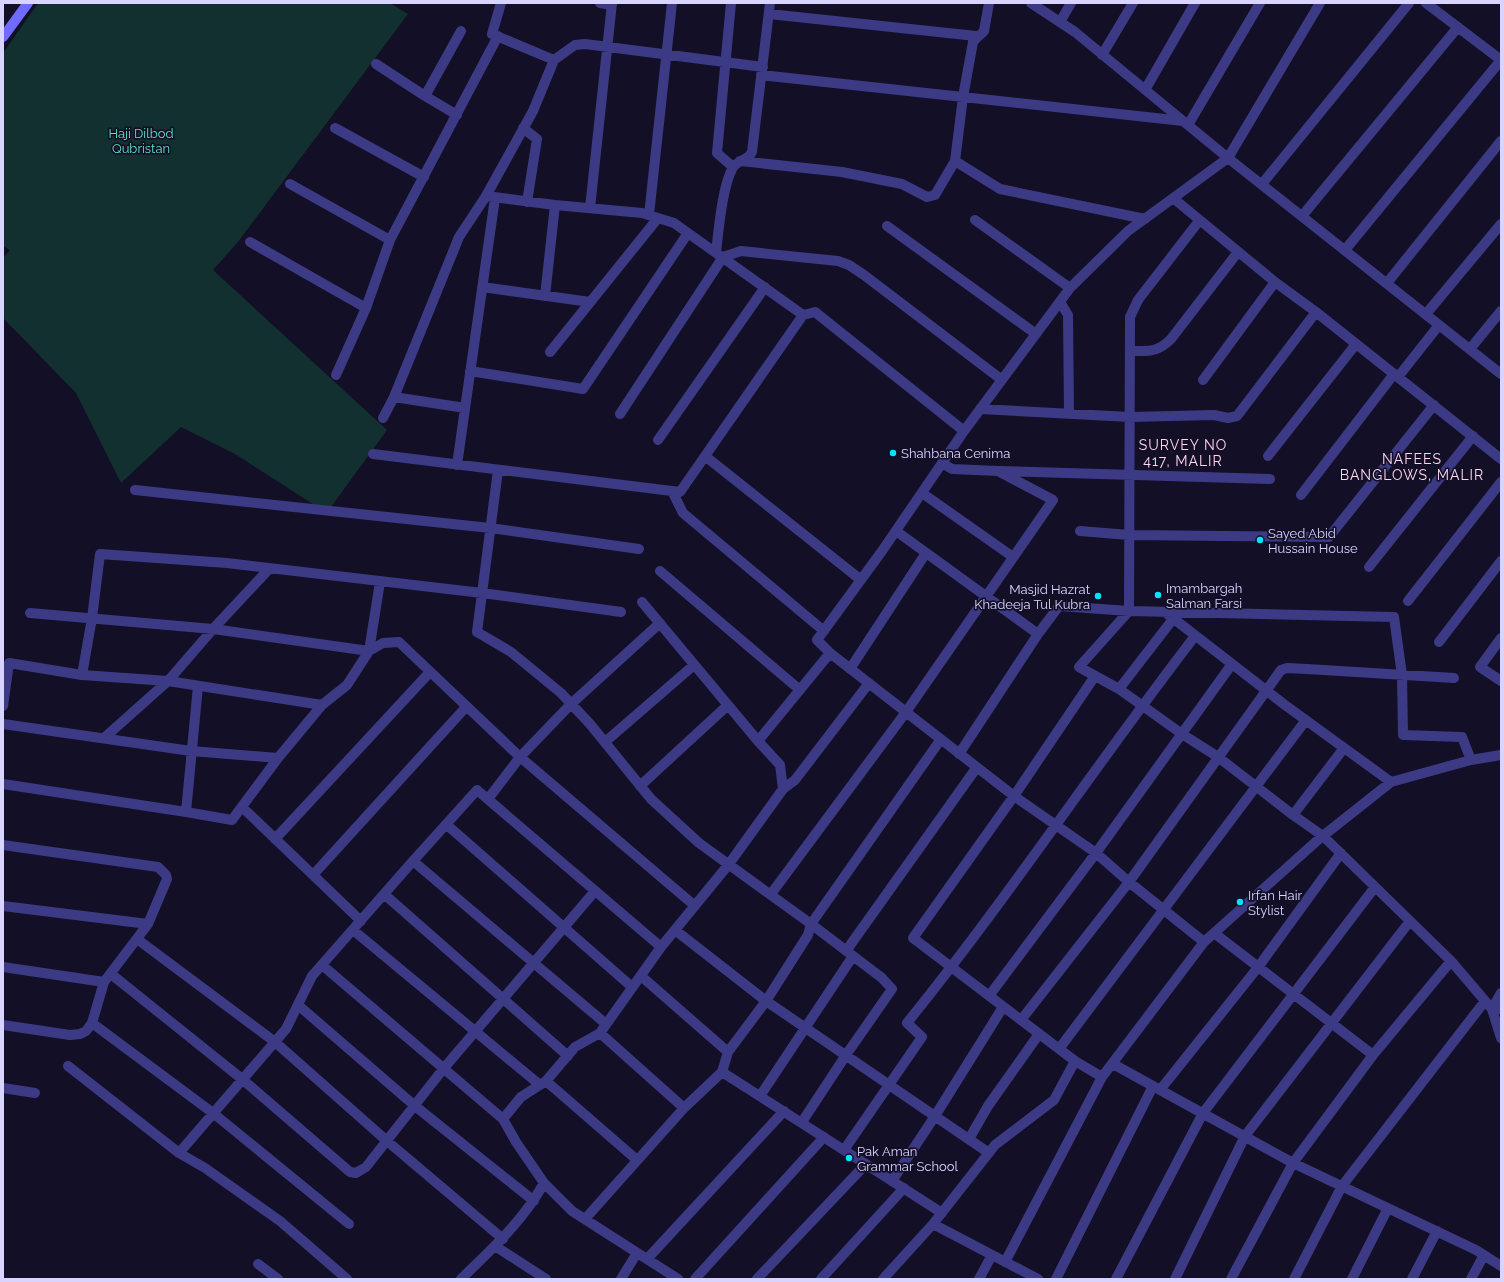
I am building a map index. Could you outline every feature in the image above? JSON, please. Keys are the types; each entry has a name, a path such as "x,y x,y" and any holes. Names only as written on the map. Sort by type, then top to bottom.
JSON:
{"street":[{"path":"3,37 28,3"},
{"path":"590,208 612,4 600,3"},
{"path":"550,352 654,217 672,3"},
{"path":"731,3 717,153 736,164 842,172 902,184 927,197 935,195 955,161 963,97 973,42 976,36 984,31 989,3"},
{"path":"620,414 719,254 727,180 736,164 748,158 752,152 770,3"},
{"path":"1031,3 1060,22 1102,55 1228,158 1501,374"},
{"path":"1060,22 1071,3"},
{"path":"1102,55 1133,3"},
{"path":"1145,90 1195,3"},
{"path":"1185,123 1260,3"},
{"path":"1204,942 1129,882 1096,853 1014,796 830,653 817,640 896,531 964,431 1070,288 1128,231 1228,158 1320,3"},
{"path":"1262,184 1409,3"},
{"path":"1345,250 1501,60 1426,3"},
{"path":"500,4 492,34 554,60"},
{"path":"769,14 976,36"},
{"path":"1302,216 1458,27"},
{"path":"425,96 461,31"},
{"path":"336,376 366,308 390,240 498,36"},
{"path":"383,418 394,397 459,237 490,197 523,128 533,111 554,60 575,45 585,44 667,54 725,62 762,71 963,97 1185,123"},
{"path":"376,64 457,115"},
{"path":"335,128 424,177"},
{"path":"523,128 537,138 527,202"},
{"path":"1387,284 1501,141"},
{"path":"955,161 1000,189 1145,219"},
{"path":"290,184 390,240"},
{"path":"490,197 642,213 674,223 802,315"},
{"path":"457,465 482,287 490,197"},
{"path":"1173,198 1199,221 1275,282 1316,312 1501,459"},
{"path":"545,296 555,205"},
{"path":"975,220 1070,288"},
{"path":"1199,221 1138,300 1130,317 1129,611 1079,667 1119,689 1182,734 1218,757 1293,815 1323,836 1451,961 1493,1006 1501,1038"},
{"path":"1426,314 1501,224"},
{"path":"887,226 1036,334"},
{"path":"470,371 583,389 688,233"},
{"path":"250,242 366,308"},
{"path":"719,254 741,251 838,261 849,265 1002,380"},
{"path":"1130,351 1155,351 1163,347 1171,339 1238,252"},
{"path":"1203,380 1275,282"},
{"path":"482,287 590,302"},
{"path":"658,440 765,287"},
{"path":"1060,302 1068,315 1069,414"},
{"path":"1470,349 1501,311"},
{"path":"373,454 680,492 802,315 815,312 964,431"},
{"path":"980,409 1130,417 1214,416 1228,418 1237,416 1316,312"},
{"path":"1301,495 1396,375 1439,325"},
{"path":"1268,456 1356,344"},
{"path":"394,397 465,408"},
{"path":"1080,531 1129,535 1329,537 1434,405"},
{"path":"1369,567 1473,436"},
{"path":"705,456 861,580"},
{"path":"942,463 952,469 1270,479"},
{"path":"498,470 477,632 511,652 561,693 605,742 651,799 700,843 811,924 882,978 892,989 802,1122"},
{"path":"771,894 906,712 1053,500 998,471"},
{"path":"1408,600 1501,482"},
{"path":"135,490 490,528 640,549"},
{"path":"672,491 683,513 824,631"},
{"path":"922,493 1013,558"},
{"path":"896,531 1038,634"},
{"path":"850,668 926,553"},
{"path":"82,675 92,618 100,554 227,564 482,593 620,612"},
{"path":"1439,642 1501,560"},
{"path":"104,738 168,681 213,629 269,569"},
{"path":"660,570 800,690"},
{"path":"3,784 232,820 278,758 322,705 347,685 369,651 380,582"},
{"path":"642,602 758,741 780,765 783,789"},
{"path":"959,754 1038,634 1059,606 1129,611 1394,617 1402,675 1403,735 1462,737 1470,760"},
{"path":"1165,612 1266,690 1391,782"},
{"path":"30,613 213,629 369,651 383,643 399,642 520,757 695,906"},
{"path":"1119,689 1173,619"},
{"path":"488,799 520,757 571,704 660,623"},
{"path":"844,1150 888,1084 922,1037 907,1023 951,968 1142,705 1195,636"},
{"path":"1501,638 1480,667 1501,681"},
{"path":"758,741 830,653"},
{"path":"3,706 9,663 82,675 168,681 322,705"},
{"path":"605,742 694,664"},
{"path":"989,996 1096,853 1232,664"},
{"path":"1021,1020 1129,882 1281,670 1287,668 1454,678"},
{"path":"275,838 430,672"},
{"path":"1095,676 1014,796 913,938 1038,1034 1075,1061 1102,1077"},
{"path":"503,1119 521,1097 543,1083 575,1048 603,1028 661,947 729,864 783,789 795,780 869,683"},
{"path":"186,812 198,686"},
{"path":"640,786 728,705"},
{"path":"313,875 466,707"},
{"path":"1059,1049 1306,720"},
{"path":"3,724 191,751 278,758"},
{"path":"585,1219 684,1108 722,1072 728,1052 766,1001 808,935 811,924 941,739"},
{"path":"1293,815 1344,748"},
{"path":"1005,1262 1102,1077 1204,942 1323,836 1391,782 1470,760 1501,755"},
{"path":"760,1096 850,954 977,767"},
{"path":"178,1153 286,1029 312,976 477,790 661,947"},
{"path":"242,807 361,921"},
{"path":"447,825 632,987"},
{"path":"3,845 158,867 166,875 167,879 148,924 108,978 92,1023 86,1031 80,1034 70,1035 3,1025"},
{"path":"1056,1279 1157,1088 1258,966 1341,853"},
{"path":"413,861 533,962 603,1028 684,1108"},
{"path":"1116,1279 1203,1113 1375,887"},
{"path":"3,967 108,978 242,1079 350,1172 356,1172 366,1167 444,1068 595,891"},
{"path":"384,894 568,1056"},
{"path":"3,906 148,924"},
{"path":"1175,1279 1245,1136 1410,921"},
{"path":"353,930 476,1032 543,1083 637,1160"},
{"path":"675,930 766,1001 989,1153"},
{"path":"1214,933 1374,1055"},
{"path":"137,939 275,1042 499,1243 546,1279"},
{"path":"1231,1279 1293,1163 1374,1055 1451,961"},
{"path":"322,965 503,1119 516,1142 544,1183 572,1210 678,1279"},
{"path":"641,976 728,1052"},
{"path":"1294,1279 1342,1186 1493,1006 1501,993"},
{"path":"298,1005 415,1106 534,1201"},
{"path":"892,1181 935,1116 1003,1007"},
{"path":"92,1023 214,1113 349,1224"},
{"path":"969,1139 988,1106 1038,1034"},
{"path":"883,1279 933,1224 995,1145 1054,1100 1075,1061"},
{"path":"1113,1064 1293,1163 1437,1231 1484,1255 1501,1266"},
{"path":"68,1066 178,1153 205,1168 280,1221 341,1277"},
{"path":"722,1072 942,1213"},
{"path":"3,1088 35,1093"},
{"path":"647,1259 784,1111"},
{"path":"695,1279 824,1137"},
{"path":"757,1279 866,1164"},
{"path":"461,1279 499,1243 534,1201 544,1183"},
{"path":"821,1279 904,1188"},
{"path":"1352,1279 1388,1208"},
{"path":"933,1224 1005,1262 1024,1276 1038,1279"},
{"path":"1412,1279 1437,1231"},
{"path":"621,1279 637,1253"},
{"path":"979,1279 992,1255"},
{"path":"1472,1279 1484,1255"},
{"path":"258,1264 278,1279"}],"green space":[{"name":"Haji Dilbod Qubristan","path":"38,3 390,3 408,14 238,242 213,270 387,430 331,507 319,508 235,454 181,427 121,483 76,393 3,318 3,258 10,250 3,246 3,53"}],"place":[{"name":"Shahbana Cenima","path":"893,453"},
{"name":"Sayed Abid Hussain House","path":"1260,540"},
{"name":"Imambargah Salman Farsi","path":"1158,595"},
{"name":"Masjid Hazrat Khadeeja Tul Kubra","path":"1098,596"},
{"name":"Irfan Hair Stylist","path":"1240,902"},
{"name":"Pak Aman Grammar School","path":"849,1158"}],"district":[{"name":"SURVEY NO 417, MALIR","path":"1183,454"},
{"name":"NAFEES BANGLOWS, MALIR","path":"1412,468"}]}
